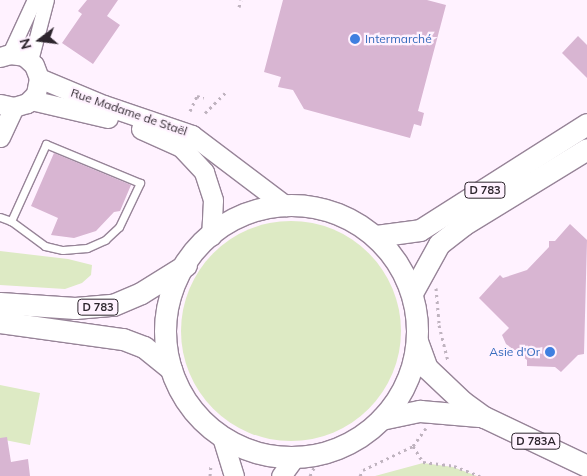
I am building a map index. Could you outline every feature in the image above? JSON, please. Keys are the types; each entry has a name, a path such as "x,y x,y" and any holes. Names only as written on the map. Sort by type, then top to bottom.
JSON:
{"main road":[{"name":"D 783","path":"376,236 420,230 587,124"},
{"name":"D 783","path":"412,293 426,264 439,244 463,225 587,149"},
{"path":"286,206 314,206 333,211 376,236 397,262 412,293 417,341 406,383 381,419 356,439 321,453 296,457 247,449 222,437 193,410 170,369 165,342 165,316 173,289 186,265 211,236 252,211 286,206"},
{"name":"D 783","path":"0,303 75,308 113,305 141,293 186,265"},
{"name":"D 783","path":"0,322 123,340 144,347 170,369"},
{"name":"D 783A","path":"417,341 427,368 446,388 484,417 587,466"},
{"name":"D 783A","path":"381,419 434,411 484,417"}],"street":[{"path":"31,61 5,55 35,0"},
{"path":"0,137 15,104 39,86 40,78 31,61 47,0"},
{"name":"Rue Madame de Staël","path":"40,78 97,102 192,134 286,206"},
{"name":"Rue Madame de Staël","path":"15,104 137,127 181,148 197,163 208,182 213,200 211,236"},
{"path":"222,437 234,476"},
{"path":"280,476 296,457"}],"lane":[{"path":"0,217 11,221 45,246 63,250 87,248 105,240 119,227 140,183 46,144 11,221"}],"path":[{"path":"239,7 241,0"},
{"path":"205,113 227,91"},
{"path":"190,111 197,96 204,98"},
{"path":"426,264 437,279 439,325 451,374 446,388"},
{"path":"360,476 363,470 414,446 434,411"},
{"path":"414,446 424,462 454,466 480,476"},
{"path":"310,476 321,453"}],"green space":[{"path":"291,221 323,226 343,234 361,246 376,261 388,279 396,299 401,331 396,363 388,383 376,401 361,416 343,428 323,436 291,441 259,436 239,428 221,416 206,401 194,383 186,363 181,331 186,299 194,279 206,261 221,246 239,234 259,226"},
{"path":"0,251 68,259 92,265 91,275 82,283 65,289 0,285"},
{"path":"0,385 40,393 30,445 0,439"},
{"path":"423,463 453,467 477,476 375,476"}],"building":[{"path":"87,0 118,0 107,16 120,25 93,64 62,43 82,14 78,11"},
{"name":"Intermarché","path":"283,0 427,0 446,5 418,111 424,113 421,126 414,124 410,138 304,109 293,90 278,87 281,77 264,72"},
{"path":"578,36 587,45 587,78 562,53"},
{"path":"54,153 131,185 120,211 114,212 96,231 74,238 51,235 58,218 31,206"},
{"path":"570,224 587,240 584,354 578,355 561,372 555,367 527,366 527,360 506,344 502,335 509,328 479,298 500,275 503,278 527,270 549,247 549,241 555,241"},
{"path":"7,437 11,462 28,459 30,476 0,476 0,438"}],"place":[{"name":"Intermarché","path":"355,39"},
{"name":"Asie d'Or","path":"550,352"}]}
